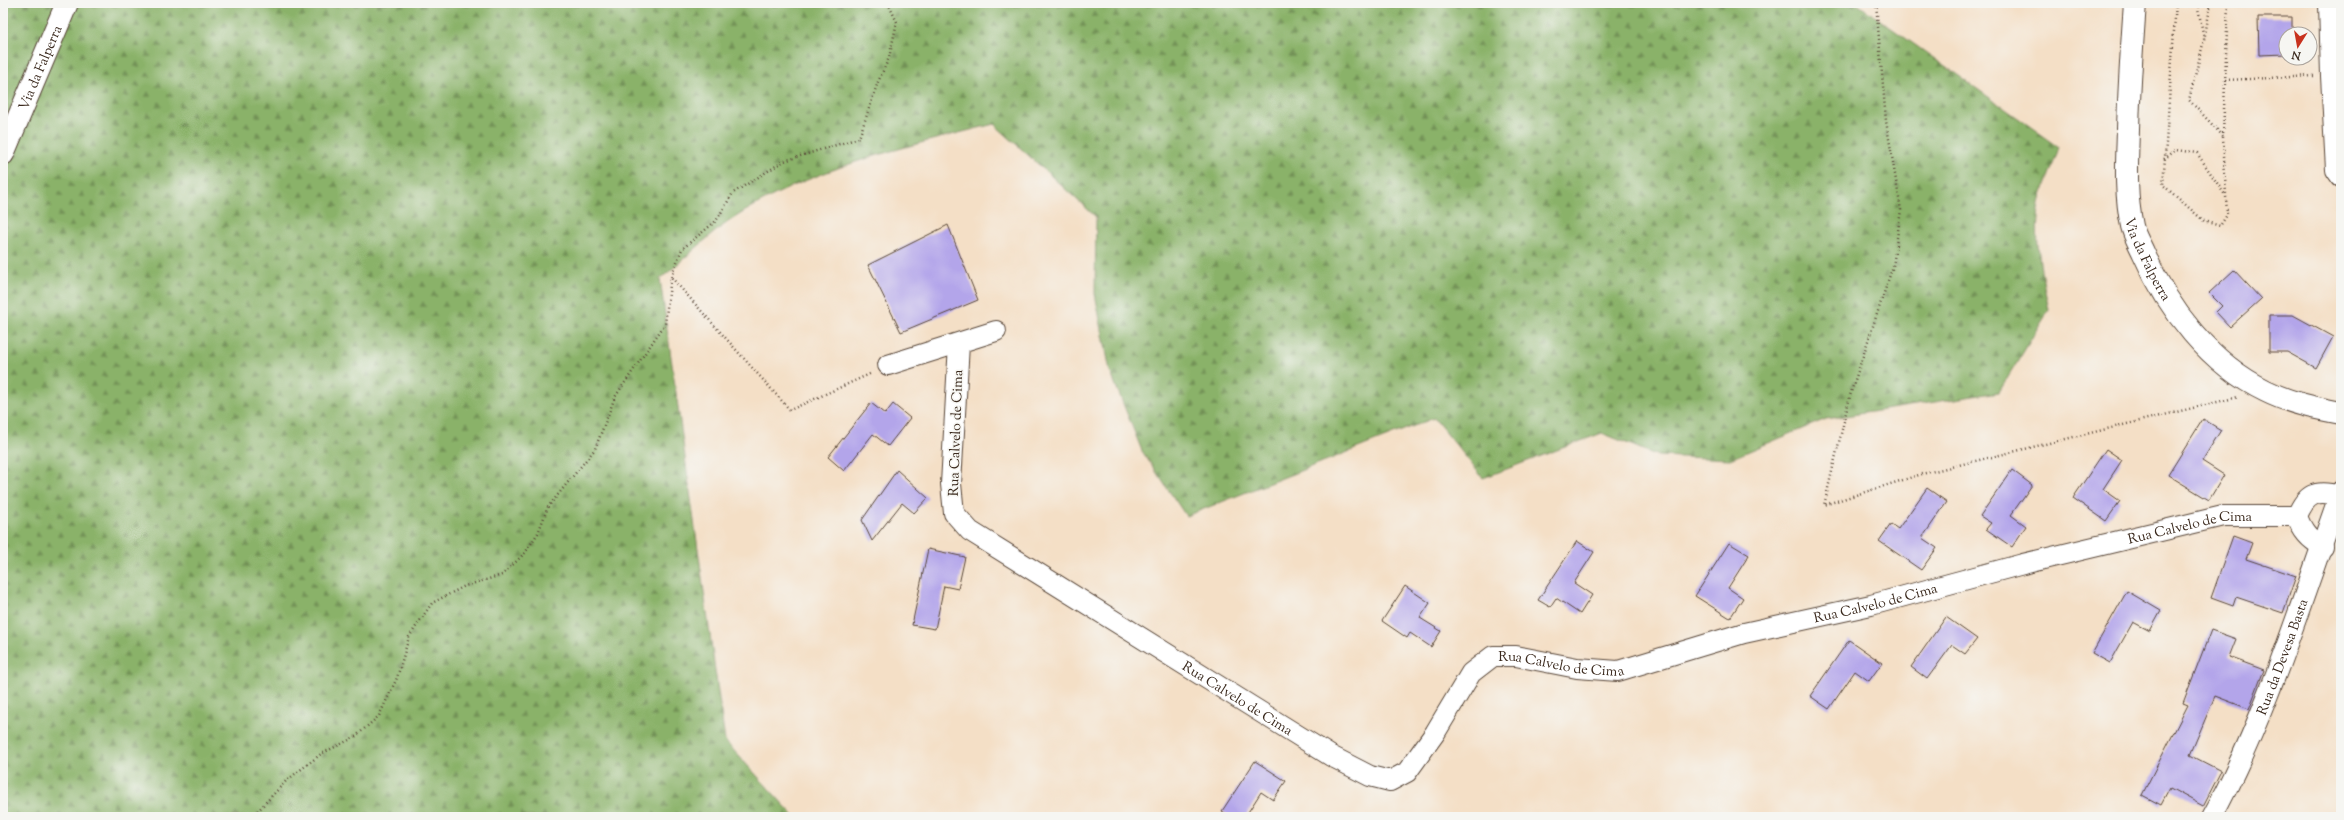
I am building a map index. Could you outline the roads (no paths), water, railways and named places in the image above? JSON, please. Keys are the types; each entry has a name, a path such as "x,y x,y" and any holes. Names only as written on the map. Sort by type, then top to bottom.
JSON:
{"main road":[{"name":"Via da Falperra","path":"3,154 67,3"},
{"name":"Via da Falperra","path":"2135,3 2130,62 2126,181 2132,227 2155,279 2182,320 2206,347 2234,371 2265,390 2296,404 2341,413"}],"street":[{"path":"2329,3 2330,76 2338,152 2336,170 2341,177"},
{"path":"888,365 959,344 996,331"},
{"name":"Rua Calvelo de Cima","path":"959,344 951,484 954,513 970,531 1331,756 1370,776 1390,782 1407,772 1435,733 1471,673 1493,656 1516,656 1577,668 1618,671 1744,633 1871,605 2023,564 2223,516 2297,516"},
{"path":"2322,547 2311,540 2301,528 2297,516 2302,504 2312,494 2327,492 2340,494"},
{"name":"Rua da Devesa Basta","path":"2212,817 2234,776 2303,604 2340,494"}]}
